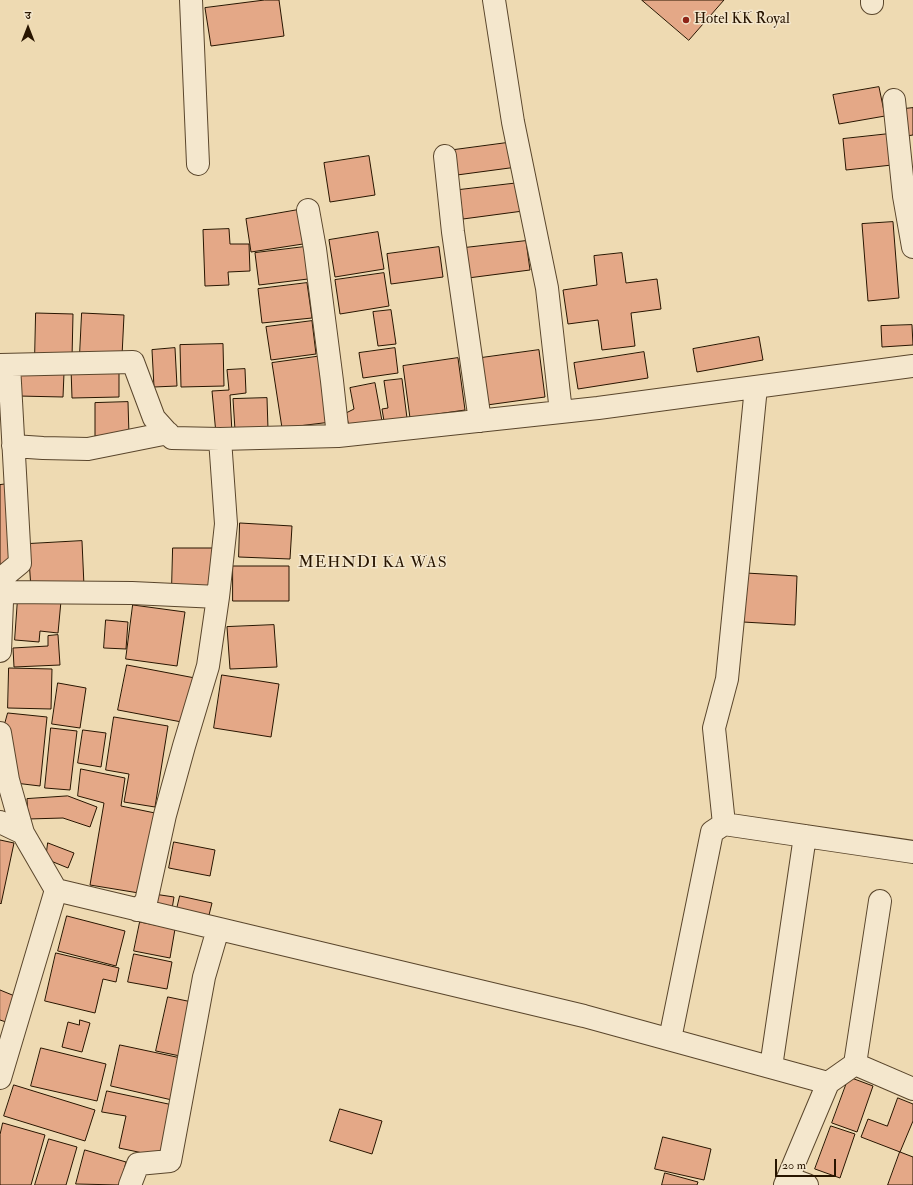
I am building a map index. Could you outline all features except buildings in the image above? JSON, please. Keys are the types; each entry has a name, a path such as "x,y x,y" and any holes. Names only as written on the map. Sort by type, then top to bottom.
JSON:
{"street":[{"path":"191,0 198,164"},
{"path":"494,0 513,122 547,288 561,412"},
{"path":"894,100 904,196 913,246"},
{"path":"445,156 453,232 480,421"},
{"path":"308,210 315,249 338,436"},
{"path":"0,651 3,577 20,563 9,458 4,365 133,362 154,418 172,438 220,439 338,436 561,412 913,366"},
{"path":"724,824 714,728 727,679 756,387"},
{"path":"9,458 43,448 88,449 168,433"},
{"path":"137,910 146,902 165,815 208,666 218,597 226,524 220,439"},
{"path":"2,592 132,593 218,597"},
{"path":"0,732 8,780 23,833 56,890 584,1016 828,1083"},
{"path":"0,822 23,833"},
{"path":"670,1039 712,832 724,824 913,852"},
{"path":"771,1067 806,836"},
{"path":"0,1078 56,890"},
{"path":"793,1183 828,1083 855,1064 880,901"},
{"path":"130,1185 138,1164 170,1161 204,977 218,929"},
{"path":"855,1064 913,1088"}],"place":[{"name":"Hotel KK Royal","path":"686,20"}],"district":[{"name":"MEHNDI KA WAS","path":"373,564"}]}
